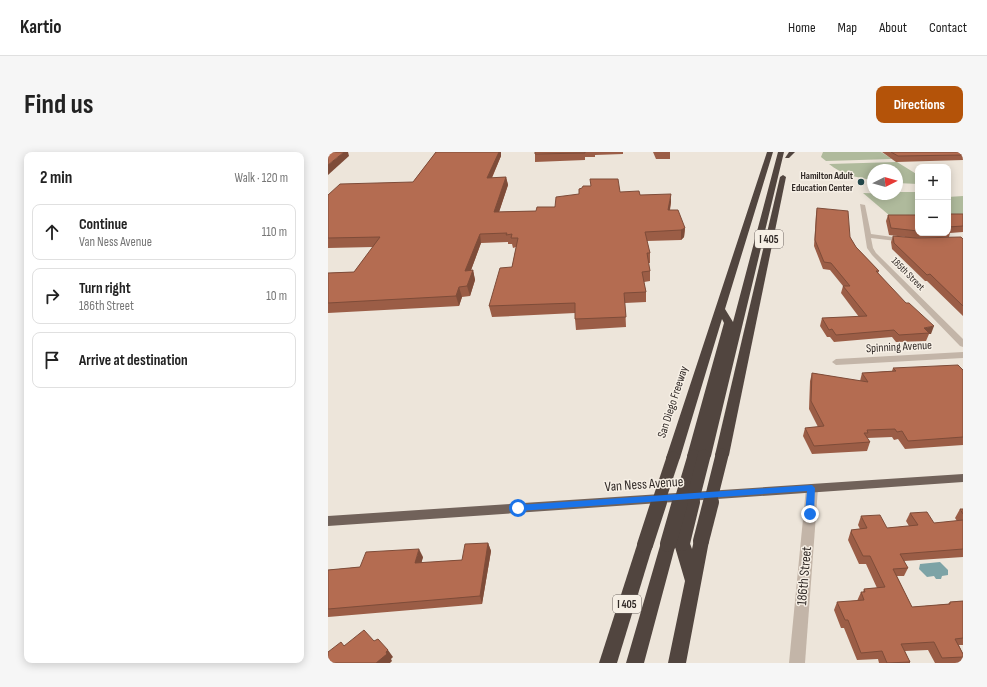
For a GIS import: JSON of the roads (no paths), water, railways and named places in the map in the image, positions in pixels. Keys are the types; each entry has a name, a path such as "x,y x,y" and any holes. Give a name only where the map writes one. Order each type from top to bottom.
{"highway":[{"name":"San Diego Freeway","path":"608,663 770,152"},
{"path":"635,663 675,543 787,153"},
{"name":"I 405","path":"677,663 701,541 722,455 787,153"},
{"path":"699,456 729,323 720,309"},
{"path":"675,543 693,581"}],"main road":[{"name":"Van Ness Avenue","path":"328,521 963,478"}],"street":[{"name":"185th Street","path":"862,205 870,248 874,254 963,344"},
{"path":"868,236 914,241"},
{"name":"Spinning Avenue","path":"836,362 963,355"},
{"name":"186th Street","path":"797,663 812,488"}],"water":[{"path":"940,562 948,570 948,575 942,576 941,579 936,579 934,576 927,577 919,569 920,564"}],"place":[{"name":"Hamilton Adult Education Center","path":"861,182"}]}
